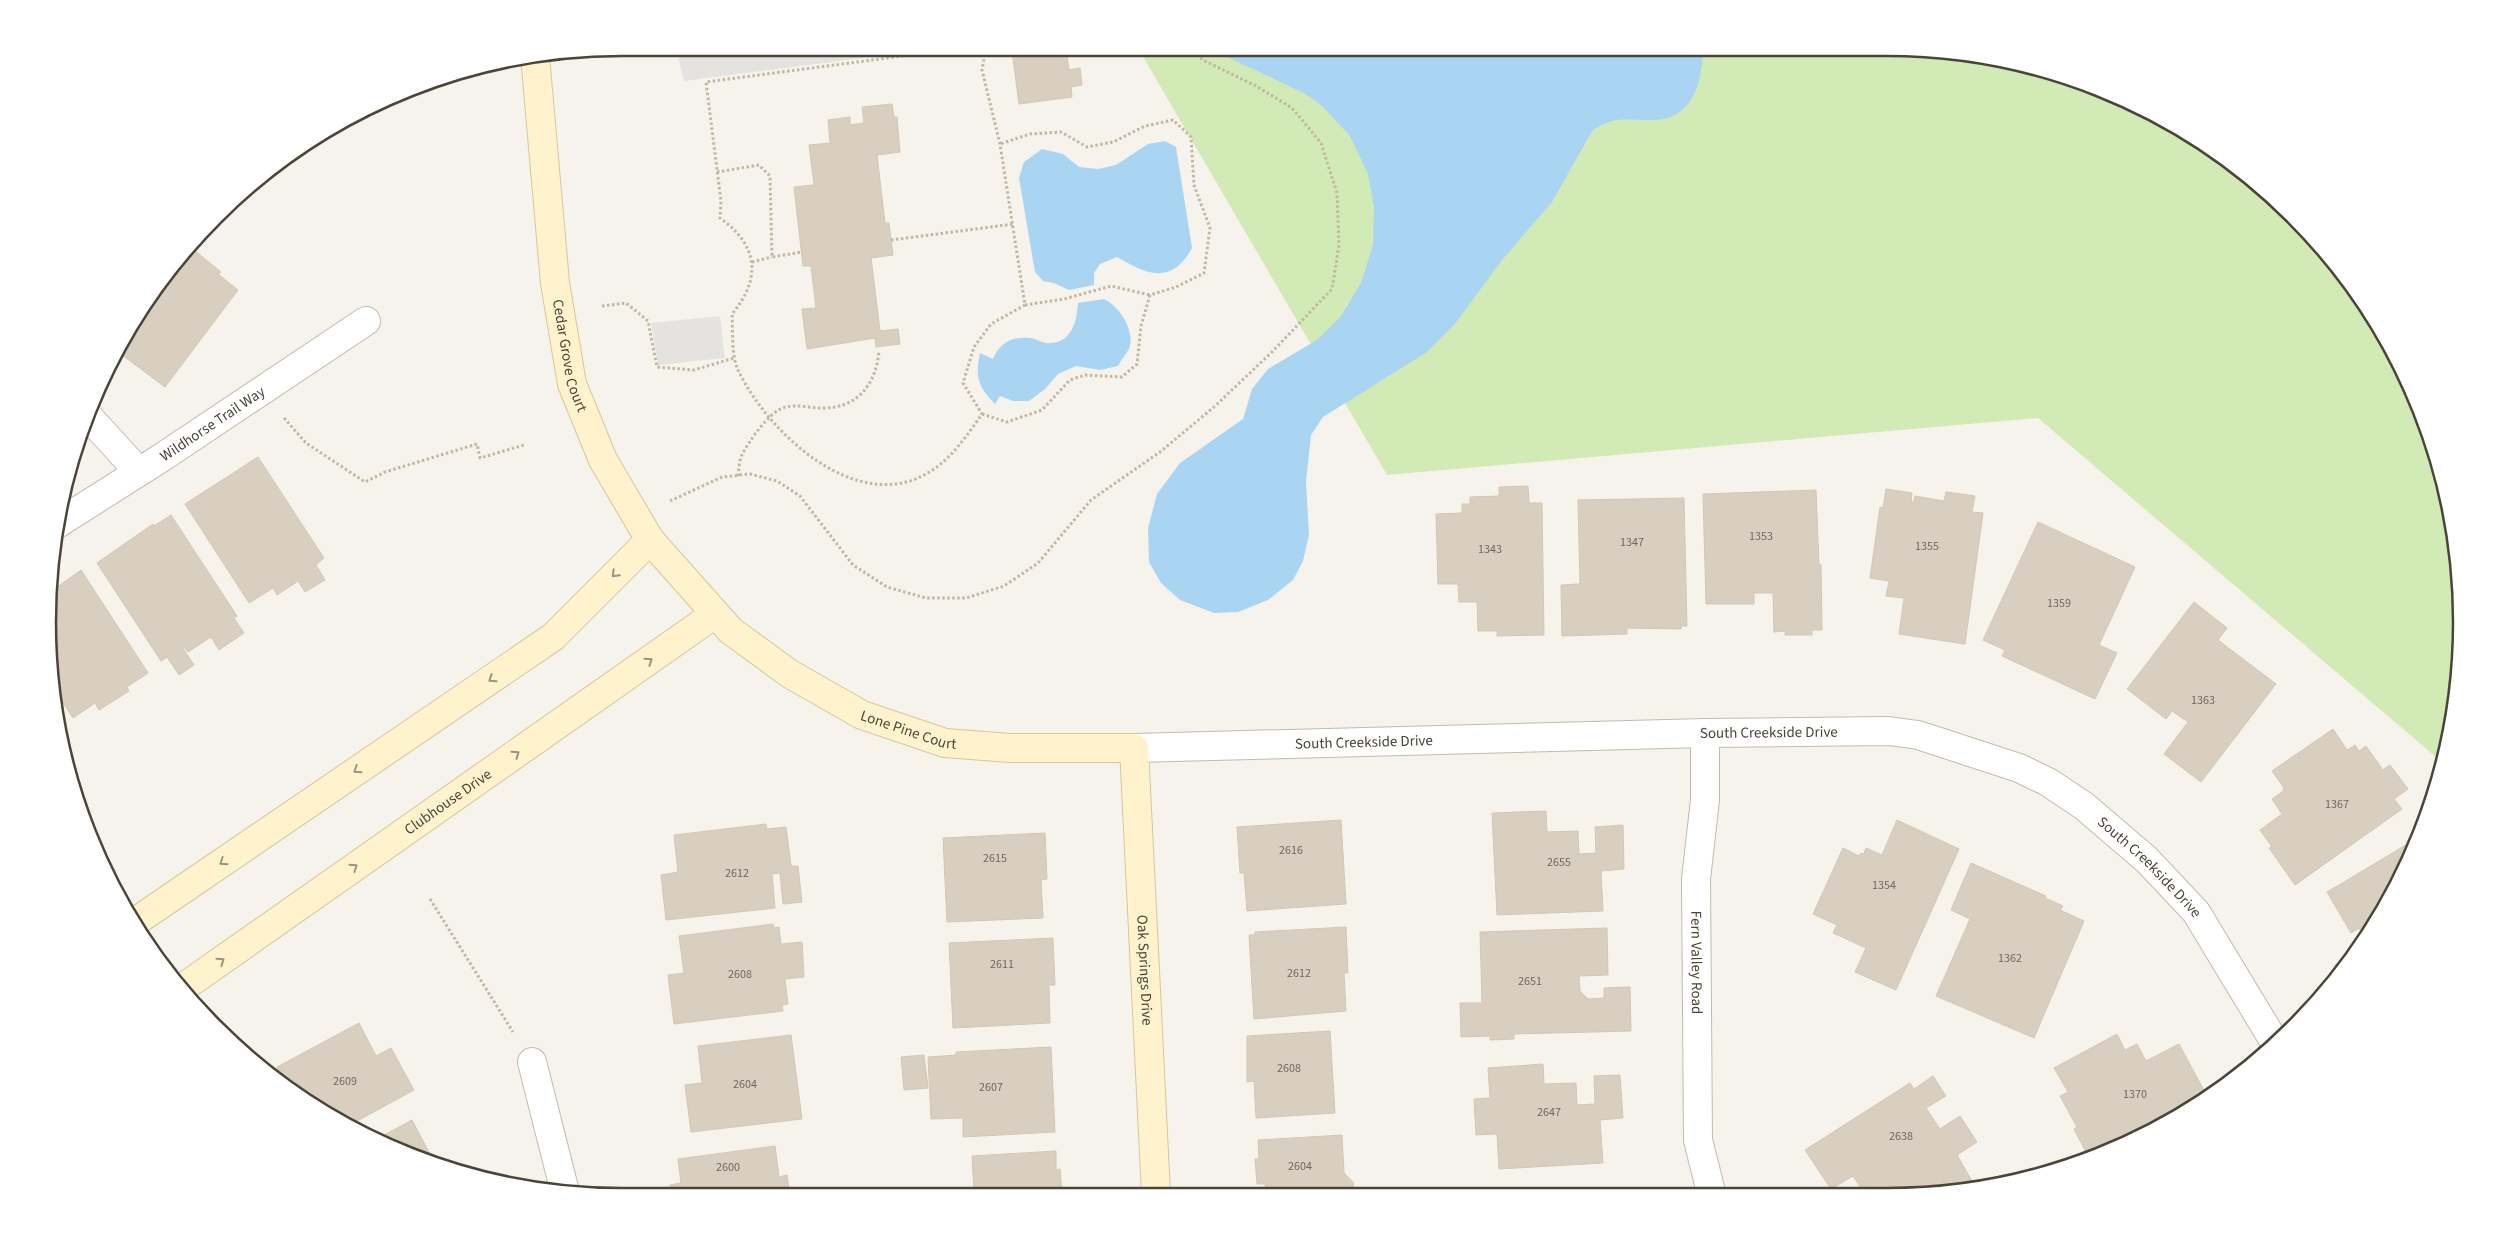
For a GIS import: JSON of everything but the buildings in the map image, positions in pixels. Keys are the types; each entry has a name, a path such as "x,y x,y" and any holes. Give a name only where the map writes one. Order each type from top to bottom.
{"street":[{"name":"Cedar Grove Court","path":"536,63 555,282 572,384 603,460 650,540 715,614"},
{"name":"Wildhorse Trail Way","path":"66,518 366,321"},
{"path":"93,421 139,472"},
{"path":"141,918 553,637 650,540"},
{"name":"Lone Pine Court","path":"715,614 731,631 790,674 862,715 946,743 1010,748 1134,748"},
{"name":"Clubhouse Drive","path":"188,984 715,614"},
{"name":"South Creekside Drive","path":"1134,748 1705,733 1889,732 1918,735 2019,768 2048,782 2084,806 2147,860 2196,912 2271,1037"},
{"name":"Fern Valley Road","path":"1705,733 1705,800 1696,879 1698,1140 1710,1188"},
{"name":"Oak Springs Drive","path":"1134,748 1156,1188"},
{"path":"532,1062 564,1185"}],"path":[{"path":"903,56 706,82 717,172 720,218 736,229 747,244 752,262 751,282 744,299 732,314 734,358 750,391 784,436 824,465 848,479 877,485 905,482 931,471 953,452 982,414"},
{"path":"985,56 982,70 1000,144 1014,224 1025,305"},
{"path":"669,502 722,477 750,474 778,481 800,496 853,565 887,587 926,598 966,598 1004,586 1038,562 1091,500 1160,452 1214,407 1272,352 1332,289 1339,246 1336,193 1321,143 1292,108 1256,86 1197,56"},
{"path":"1000,144 1030,134 1061,132 1087,147 1113,142 1144,126 1173,120 1191,137 1194,185 1210,228 1204,273 1176,286 1150,295 1111,286 1064,299 1025,305 991,324 974,347 962,383 982,414 1007,422 1042,410 1070,380 1085,375 1122,377 1138,364 1141,326 1150,295"},
{"path":"717,172 759,165 770,176 772,257"},
{"path":"891,240 1014,224"},
{"path":"752,262 802,252"},
{"path":"602,306 626,303 648,322 657,367 694,370 734,358"},
{"path":"738,476 741,457 769,416 786,407 823,408 841,406 856,398 869,385 877,369 879,351"},
{"path":"260,392 306,443 365,482 385,472 477,444 480,458 524,445"},
{"path":"430,899 532,1062"}],"green space":[{"path":"1143,56 1887,56 1961,61 2033,76 2069,86 2104,99 2137,115 2170,132 2231,173 2287,222 2312,249 2336,278 2377,339 2410,405 2423,440 2442,512 2448,548 2452,585 2452,659 2448,696 2436,757 2038,418 1387,475"}],"shaded area":[{"path":"678,56 878,56 684,81"},
{"path":"720,316 725,358 658,365 651,323"}],"water":[{"path":"1225,56 1702,56 1698,85 1687,105 1679,113 1668,118 1655,120 1615,120 1592,131 1552,202 1502,260 1454,325 1427,352 1323,417 1311,435 1306,482 1309,535 1303,561 1293,580 1268,600 1238,612 1214,613 1180,600 1161,583 1149,562 1148,528 1157,494 1180,463 1243,419 1252,389 1268,369 1317,340 1341,316 1361,283 1373,245 1374,208 1368,174 1350,136 1323,107 1306,94"},
{"path":"1165,141 1176,147 1192,248 1184,260 1176,268 1158,273 1149,272 1117,257 1100,264 1094,273 1094,285 1069,290 1054,283 1043,281 1035,272 1019,178 1024,162 1042,149 1063,154 1079,167 1098,169 1116,165 1148,144"},
{"path":"1104,299 1110,302 1120,313 1125,320 1130,335 1129,349 1118,366 1100,370 1076,366 1058,374 1045,389 1029,401 1013,401 1000,396 995,404 981,387 979,381 980,353 993,359 1003,344 1018,338 1031,338 1048,343 1064,339 1075,323 1078,303"}]}
